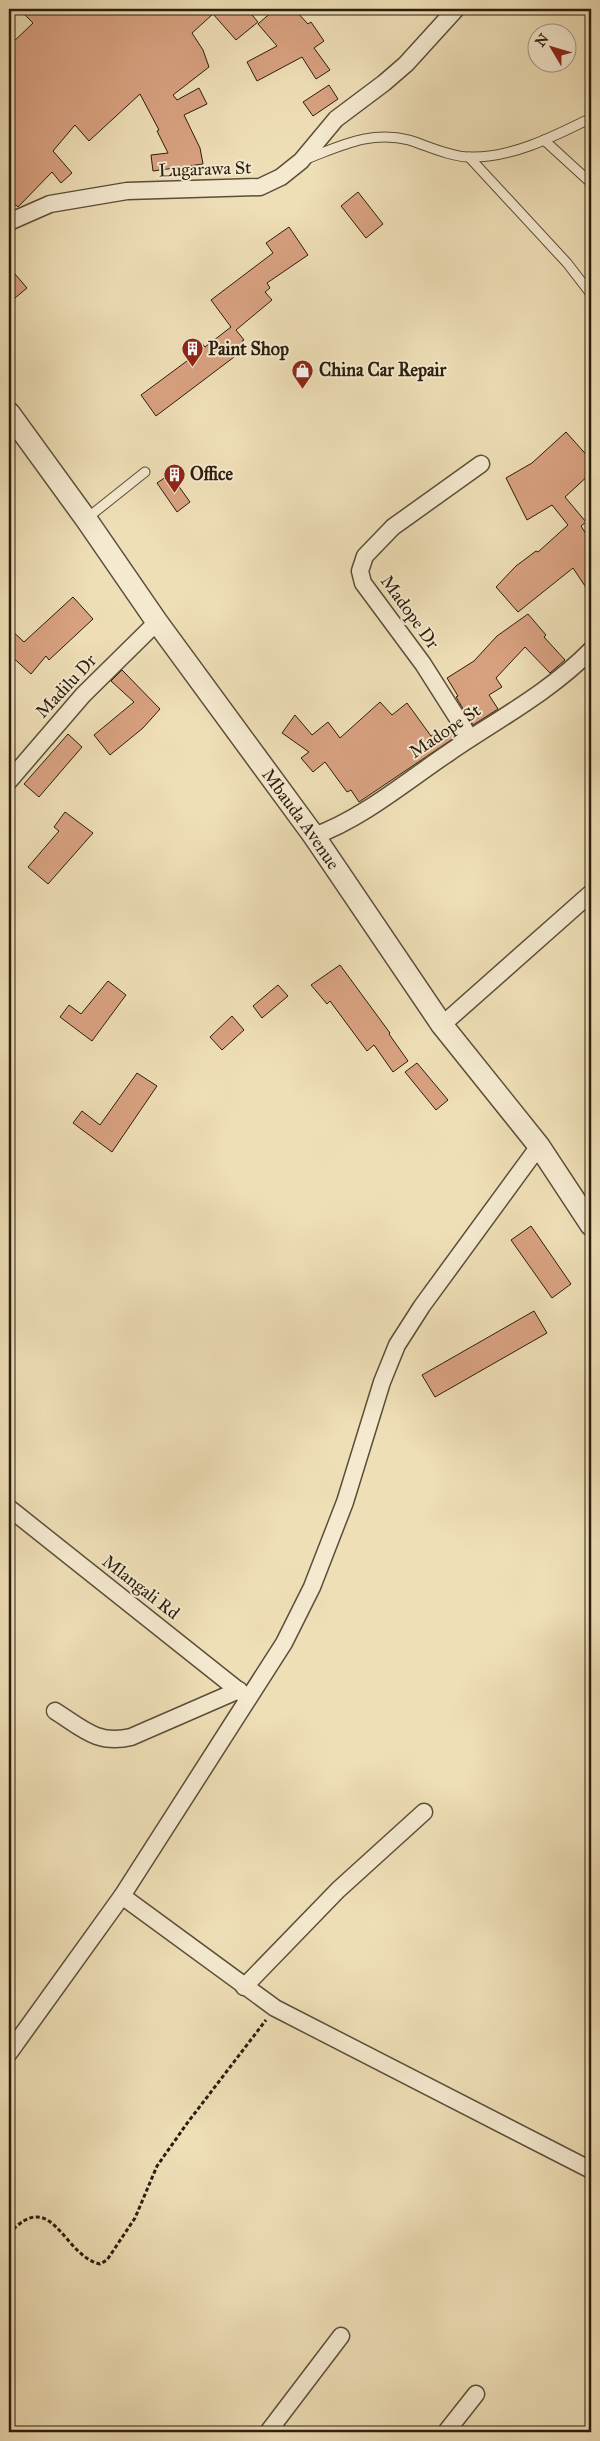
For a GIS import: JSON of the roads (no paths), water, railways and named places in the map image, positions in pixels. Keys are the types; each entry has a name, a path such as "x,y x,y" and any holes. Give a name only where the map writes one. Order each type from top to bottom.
{"street":[{"name":"Lugarawa St","path":"9,222 50,204 127,191 260,187 281,177 301,161 336,119 406,64 456,9"},
{"name":"Mbauda Avenue","path":"9,413 86,519 157,622 314,836 442,1025 538,1146 591,1224"},
{"name":"Madope Dr","path":"470,738 423,664 363,582 360,571 365,556 393,527 481,464"},
{"name":"Madilu Dr","path":"9,781 83,695 157,622"},
{"name":"Madope St","path":"314,836 341,825 557,680 591,650"},
{"path":"442,1025 591,893"},
{"path":"9,2053 122,1896 244,1694 284,1643 312,1587 345,1502 382,1382 397,1345 422,1306 538,1146"},
{"name":"Mlangali Rd","path":"9,1508 244,1694"},
{"path":"55,1711 96,1738 117,1740 139,1734 244,1694"},
{"path":"244,1987 338,1890 424,1812"},
{"path":"122,1896 275,2008 591,2170"},
{"path":"268,2432 341,2336"},
{"path":"446,2432 476,2394"}],"lane":[{"path":"301,161 380,135 409,140 452,154 469,157 512,150 544,140 591,118"},
{"path":"544,140 591,182"},
{"path":"469,157 567,263 591,294"},
{"path":"86,519 145,472"}],"place":[{"name":"Paint Shop","path":"192,368"},
{"name":"China Car Repair","path":"303,389"},
{"name":"Office","path":"174,493"}]}
